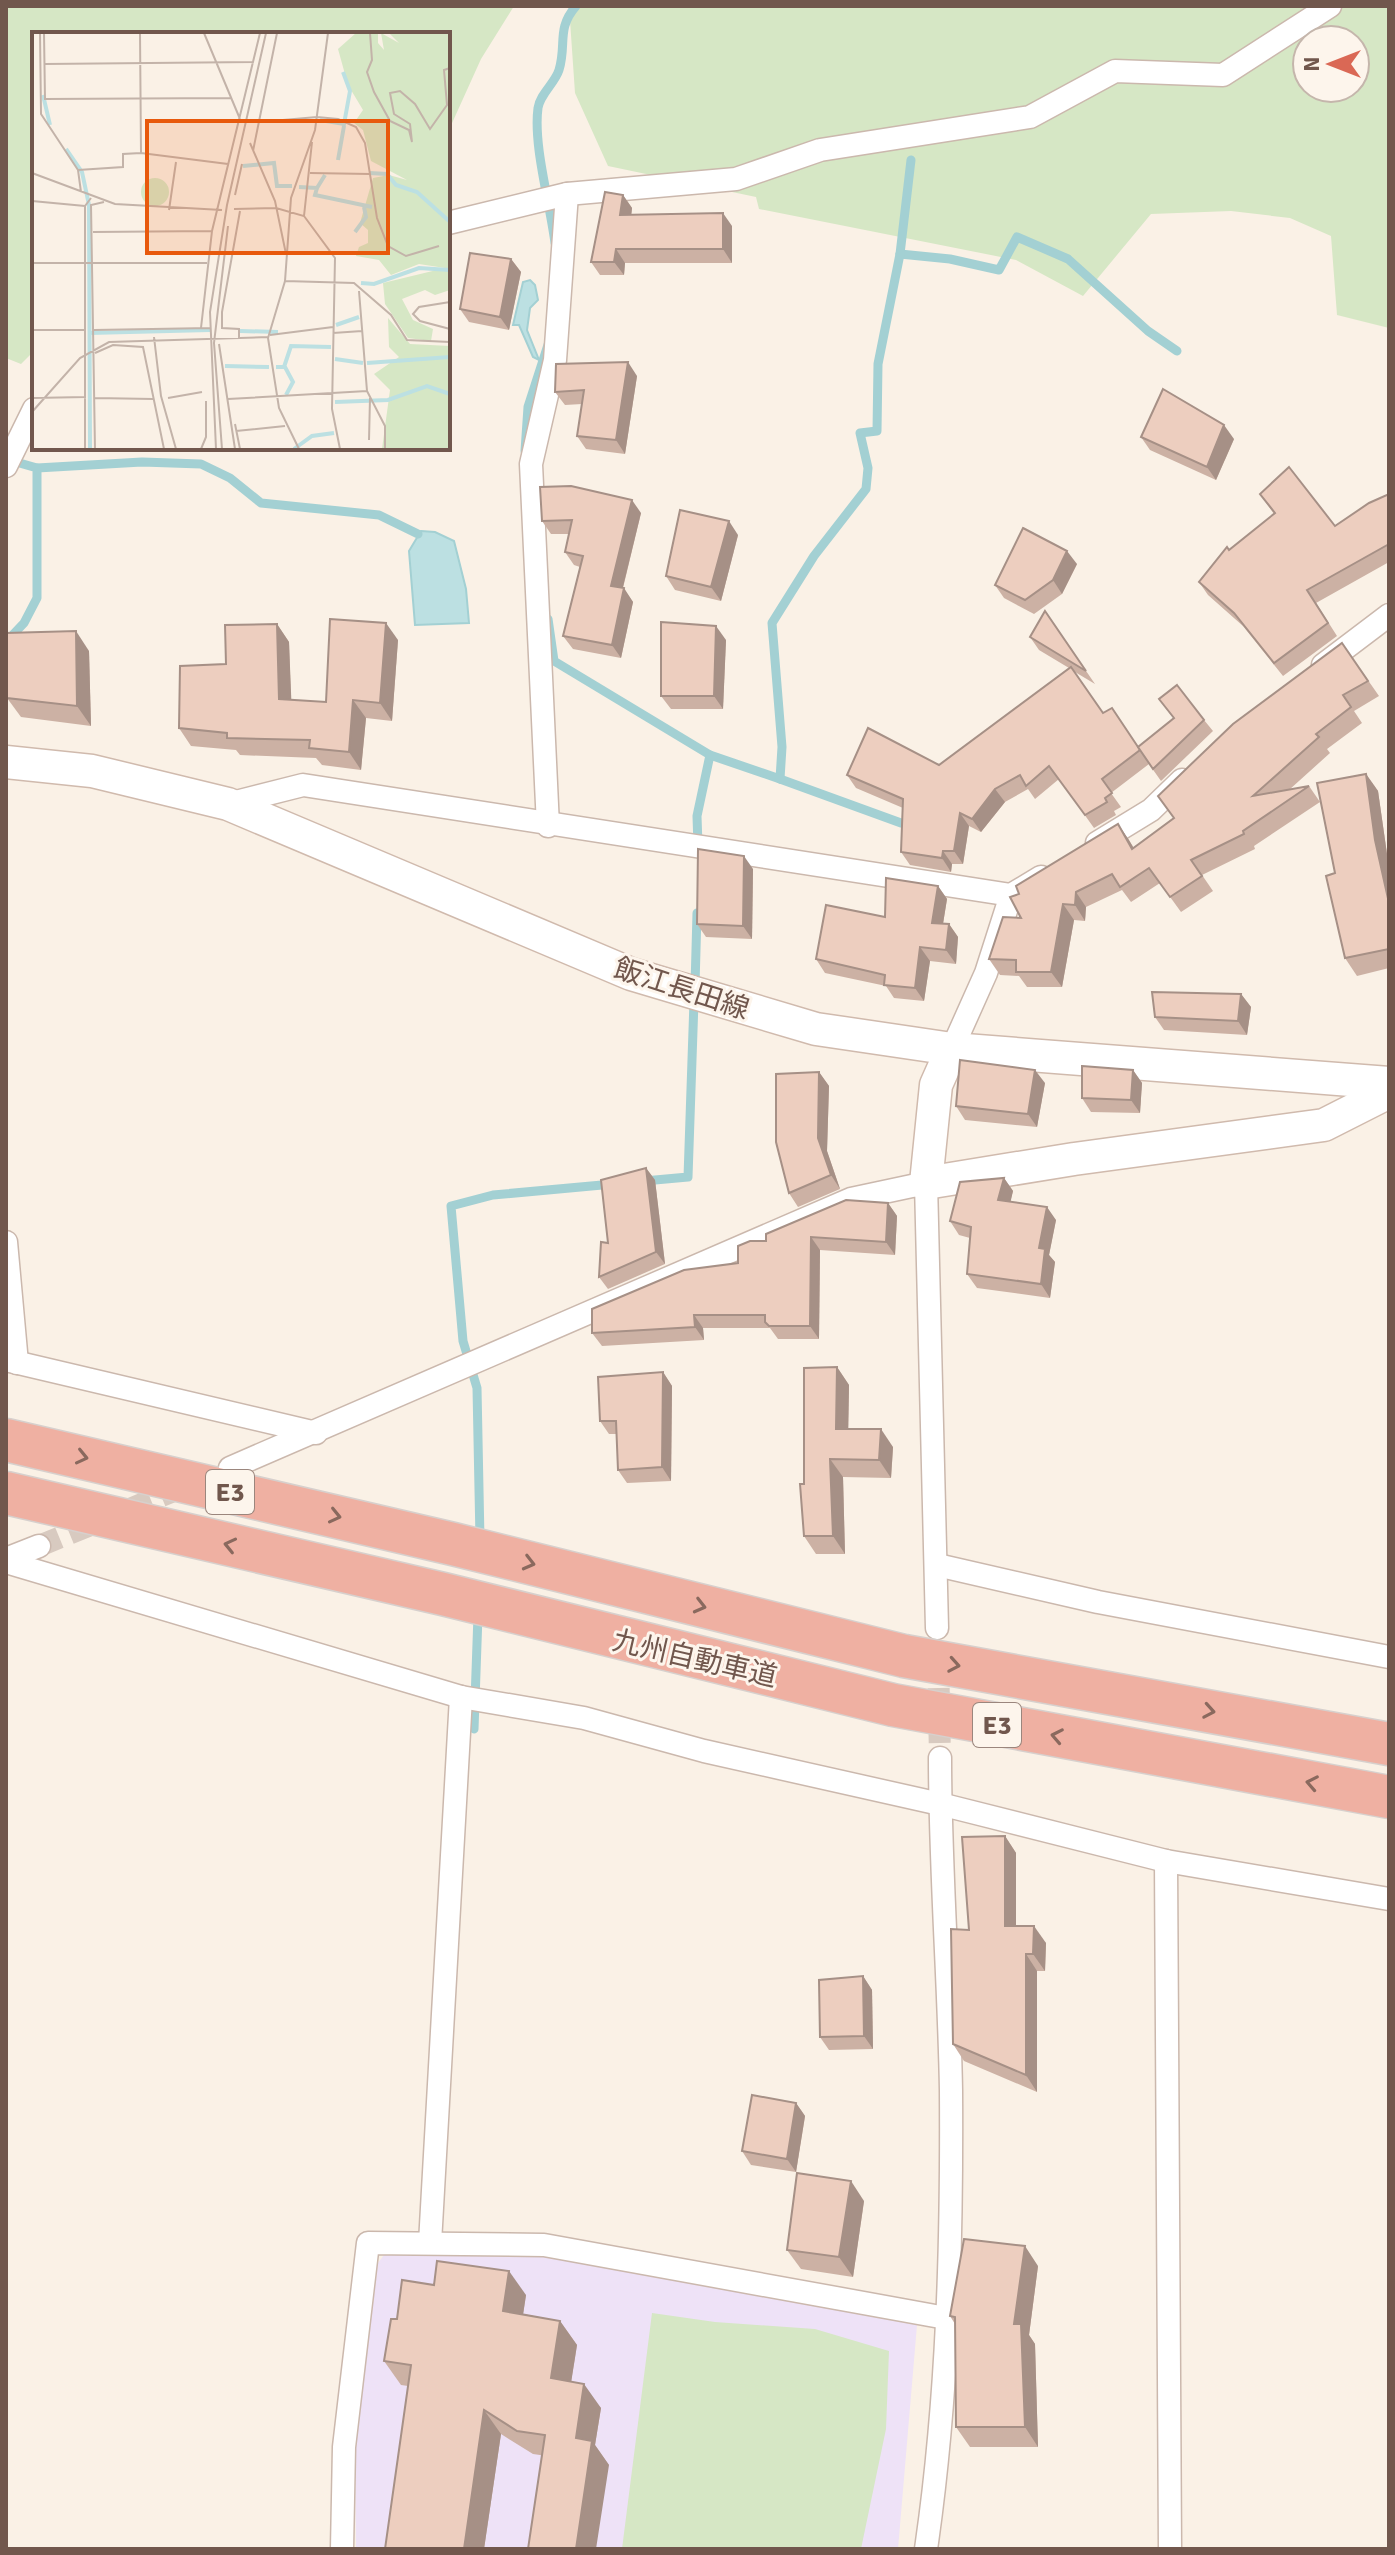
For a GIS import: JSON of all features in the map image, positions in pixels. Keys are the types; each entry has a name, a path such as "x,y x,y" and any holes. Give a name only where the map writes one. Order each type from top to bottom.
{"highway":[{"name":"九州自動車道","path":"6,1440 453,1544 904,1656 1389,1744"},
{"name":"九州自動車道","path":"6,1493 443,1594 893,1705 1389,1797"}],"main road":[{"name":"飯江長田線","path":"6,762 92,771 228,804 631,974 816,1029 952,1049 1389,1083"},
{"path":"952,1049 936,1085 926,1183 1324,1125 1389,1092"}],"street":[{"path":"450,223 567,194 736,179 820,150 1030,117 1115,71 1223,75 1330,6"},
{"path":"548,826 531,464 555,360 567,194"},
{"path":"6,466 32,413"},
{"path":"1307,676 1389,615"},
{"path":"228,804 303,785 548,826 1011,895 1151,810 1193,769"},
{"path":"952,1049 986,973 1011,895"},
{"path":"230,1468 851,1199 926,1183 937,1628"},
{"path":"6,1242 12,1362 316,1433"},
{"path":"6,1560 39,1546"},
{"path":"6,1560 461,1697 584,1718 704,1751 940,1804 1166,1861 1389,1899"},
{"path":"937,1565 1098,1602 1389,1657"},
{"path":"430,2243 461,1697"},
{"path":"926,2549 938,2463 946,2318 951,2090 940,1758"},
{"path":"1166,1861 1170,2549"},
{"path":"342,2549 344,2447 368,2243 544,2245 946,2318"}],"shaded area":[{"path":"538,2254 917,2325 898,2549 356,2549 355,2451 378,2263 384,2255"}],"green space":[{"path":"6,6 514,6 481,59 450,128 450,32 32,32 32,353 21,364 6,358"},
{"path":"569,6 1389,6 1389,328 1337,315 1331,236 1290,218 1231,211 1151,214 1083,296 1016,260 759,209 756,197 608,166 575,93"},
{"path":"652,2313 715,2322 815,2329 889,2351 886,2429 861,2549 622,2549"}],"water":[{"path":"530,280 535,285 538,300 530,308 527,330 539,360 533,357 519,325 513,325 523,282"},
{"path":"421,531 435,532 454,541 466,589 469,623 415,625 409,551"}],"building":[{"path":"605,192 623,195 620,215 723,213 723,249 616,249 614,262 591,262"},
{"path":"470,253 511,259 500,317 460,309"},
{"path":"628,362 616,440 577,436 584,390 555,392 556,364"},
{"path":"1163,389 1224,425 1207,467 1141,437"},
{"path":"1289,467 1335,526 1369,503 1389,494 1389,544 1307,590 1328,623 1274,663 1234,613 1199,582 1227,547 1229,550 1275,513 1260,494"},
{"path":"571,486 632,500 611,586 624,588 612,645 563,636 583,556 565,552 572,520 542,521 540,487"},
{"path":"680,510 729,521 711,587 666,576"},
{"path":"1023,528 1067,551 1053,580 1025,600 995,585"},
{"path":"1045,611 1086,671 1030,637"},
{"path":"330,619 386,623 380,703 353,700 349,752 309,748 310,740 227,738 227,733 179,728 180,666 226,664 225,625 277,624 279,699 326,702"},
{"path":"661,622 716,626 714,696 661,696"},
{"path":"76,631 77,706 7,698 6,633"},
{"path":"1342,643 1368,681 1343,695 1351,707 1316,734 1319,737 1253,796 1309,786 1243,831 1244,834 1191,860 1202,876 1170,897 1149,868 1120,887 1112,874 1076,892 1075,905 1063,904 1051,972 1016,972 1016,960 989,959 1003,917 1021,918 1010,897 1019,894 1016,886 1118,824 1132,849 1174,818 1158,796 1233,724"},
{"path":"1071,667 1103,713 1112,708 1140,750 1102,779 1112,793 1105,798 1107,802 1085,815 1049,766 1026,786 1020,775 995,789 972,819 960,813 954,851 943,851 942,858 901,852 903,799 847,775 868,728 939,765"},
{"path":"1177,685 1204,720 1153,769 1138,747 1174,718 1159,699"},
{"path":"1366,774 1375,840 1389,903 1389,949 1345,958 1326,876 1335,873 1317,783"},
{"path":"698,849 744,856 743,926 697,924"},
{"path":"886,878 938,886 932,923 949,924 946,950 920,947 915,988 884,985 885,975 816,959 826,905 885,917"},
{"path":"1152,992 1241,994 1238,1021 1155,1017"},
{"path":"960,1060 1035,1070 1028,1114 956,1106"},
{"path":"1082,1066 1133,1070 1131,1100 1082,1098"},
{"path":"819,1072 818,1138 831,1175 789,1193 776,1142 776,1074"},
{"path":"646,1168 656,1252 599,1277 601,1242 608,1243 601,1180"},
{"path":"1004,1178 998,1200 1047,1207 1039,1248 1045,1249 1041,1284 967,1274 971,1227 950,1221 960,1182"},
{"path":"846,1200 888,1203 886,1242 811,1237 810,1326 769,1326 765,1315 694,1315 695,1327 592,1333 592,1309 684,1270 738,1263 738,1246 750,1241 766,1241 766,1234"},
{"path":"837,1367 836,1429 881,1429 879,1460 830,1459 833,1536 804,1536 800,1484 804,1484 804,1368"},
{"path":"663,1372 662,1467 618,1470 616,1421 600,1421 598,1377"},
{"path":"1005,1836 1005,1926 1034,1926 1033,1954 1026,1954 1026,2075 953,2044 951,1929 969,1930 962,1837"},
{"path":"863,1976 864,2036 820,2037 819,1980"},
{"path":"752,2095 796,2103 787,2159 742,2151"},
{"path":"797,2173 851,2181 839,2257 787,2250"},
{"path":"964,2239 1025,2246 1014,2324 1021,2324 1025,2427 956,2427 955,2317 950,2316"},
{"path":"437,2261 509,2271 503,2311 560,2321 551,2378 584,2384 576,2438 592,2441 576,2549 528,2549 545,2435 517,2431 484,2410 464,2549 385,2549 411,2365 384,2361 391,2319 397,2319 402,2280 434,2285"}],"waterway":[{"path":"555,243 540,156 538,108 559,70 566,22 576,6"},
{"path":"710,755 780,779 782,747 772,623 814,556 866,489 868,468 860,433 877,431 878,364 900,254 911,160"},
{"path":"900,254 950,259 999,270 1017,237 1068,259 1148,331 1177,351"},
{"path":"525,451 528,407 548,345"},
{"path":"6,642 24,623 37,598 37,468 9,460"},
{"path":"37,468 142,462 201,464 230,478 261,503 379,515 418,534"},
{"path":"548,619 554,661 710,755 697,816 698,846"},
{"path":"780,779 901,823"},
{"path":"695,986 697,913"},
{"path":"644,1181 688,1177 694,1001"},
{"path":"480,1540 477,1388 463,1341 451,1206 493,1195 613,1184"},
{"path":"474,1729 478,1615"}],"tunnel":[{"path":"39,1546 186,1486"},
{"path":"938,1655 940,1758"}]}
